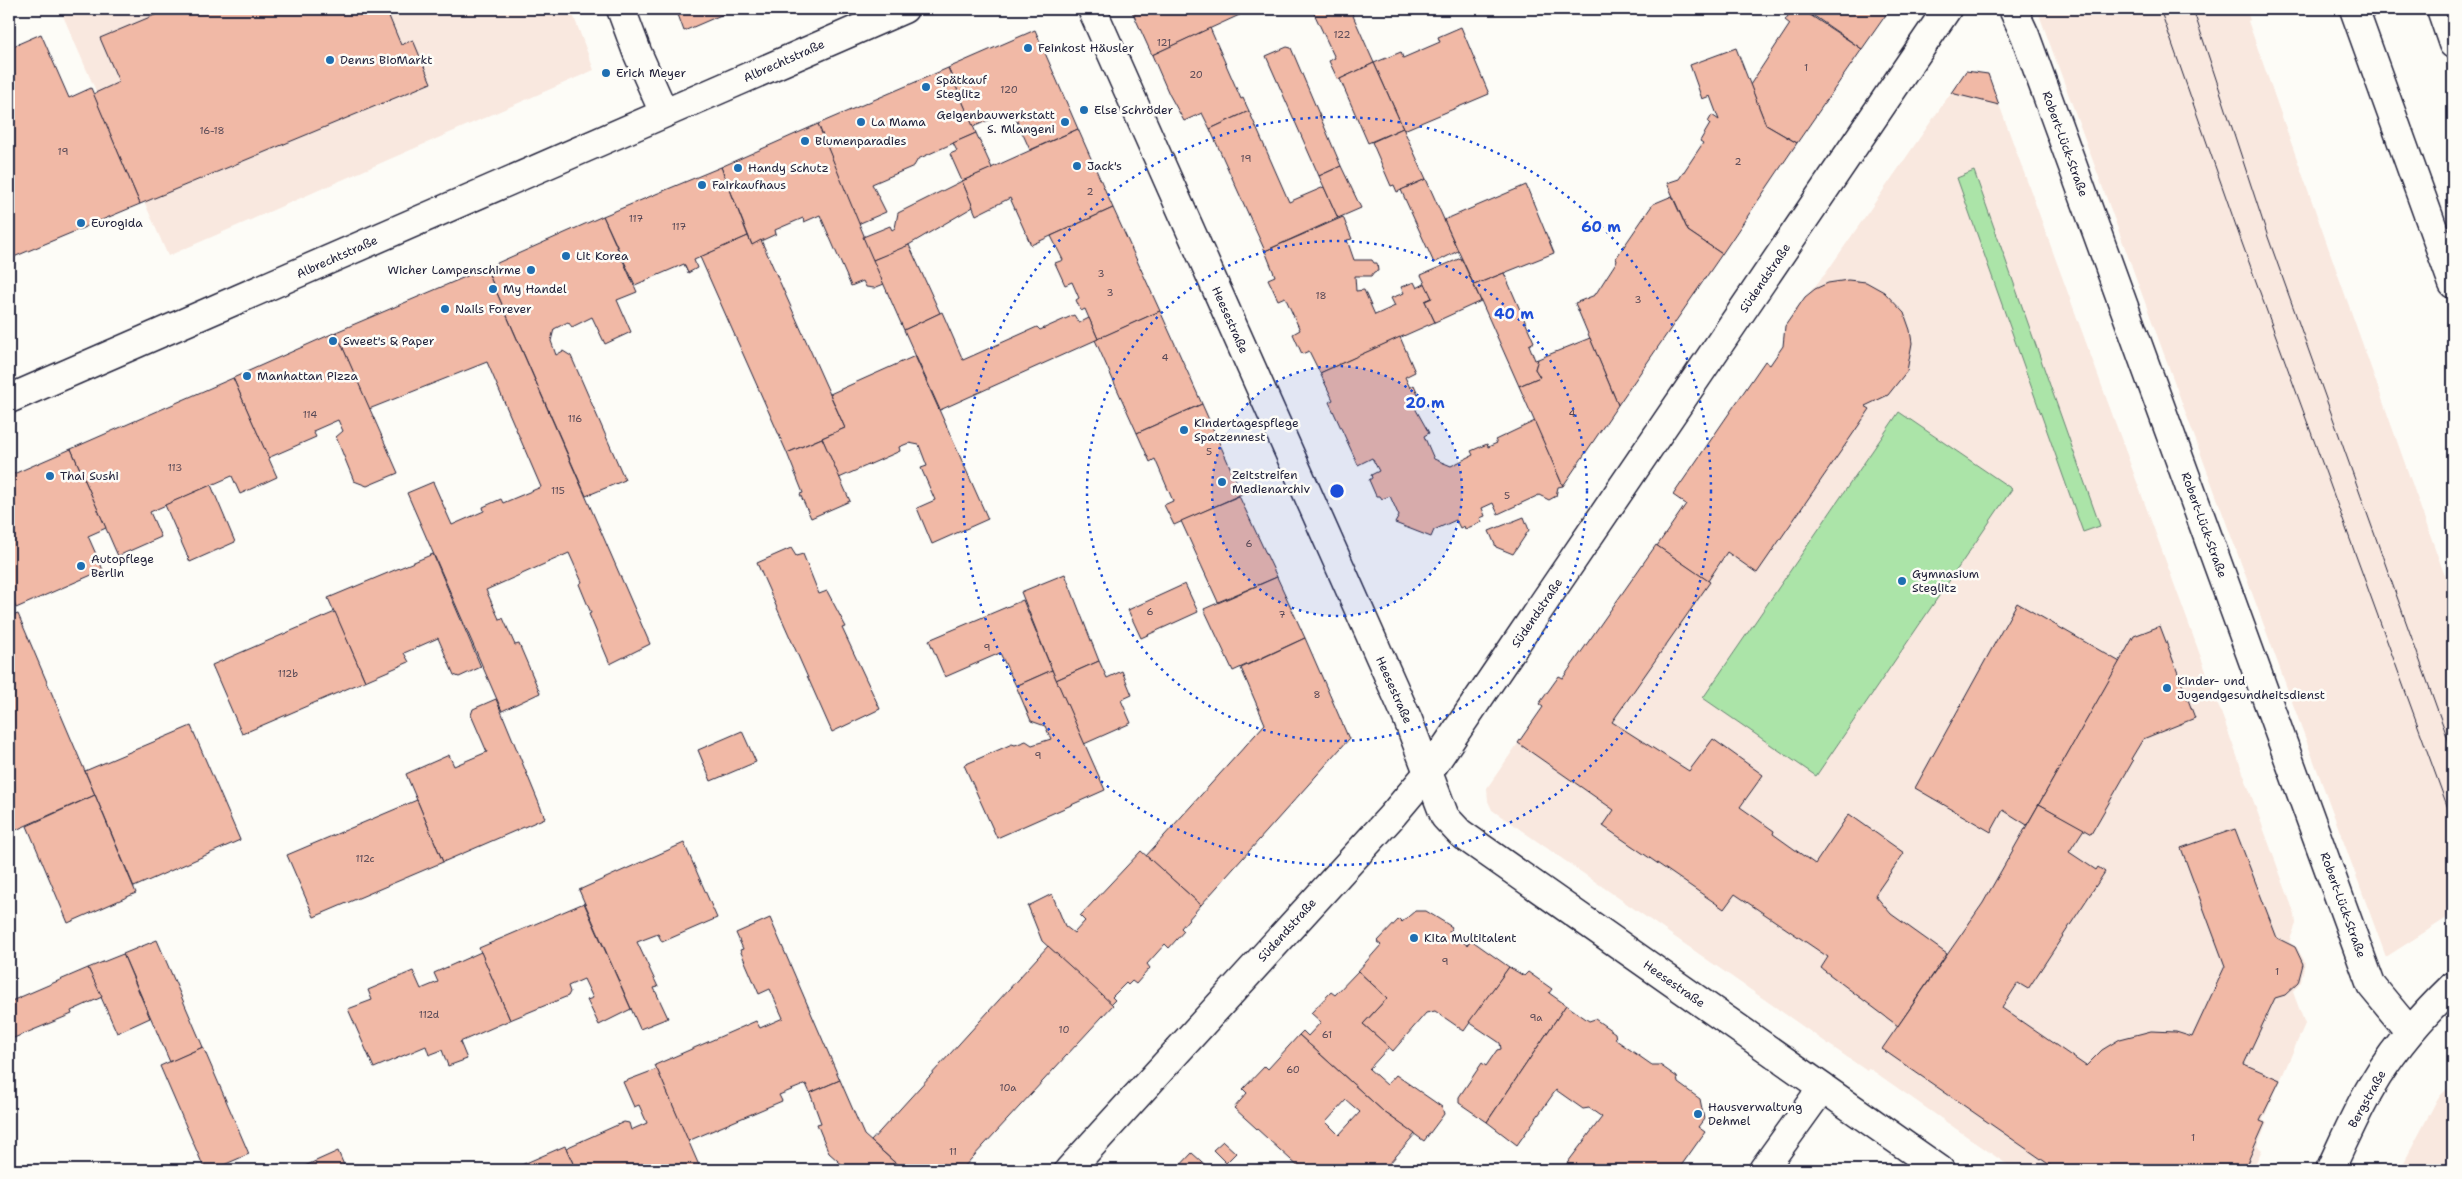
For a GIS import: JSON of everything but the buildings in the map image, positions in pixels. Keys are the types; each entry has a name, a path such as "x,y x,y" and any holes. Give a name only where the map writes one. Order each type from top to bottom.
{"main road":[{"path":"622,9 637,52 664,113"},
{"name":"Albrechtstraße","path":"9,399 904,9"},
{"name":"Heesestraße","path":"1092,9 1408,720 1445,816 1460,833 1940,1170"},
{"name":"Südendstraße","path":"1069,1170 1384,824 1428,773 1947,9"},
{"name":"Robert-Lück-Straße","path":"2013,9 2025,35 2371,985 2409,1031"},
{"path":"2354,9 2453,284"},
{"path":"2441,9 2453,44"},
{"name":"Bergstraße","path":"2330,1170 2371,1087 2409,1031 2453,986"},
{"path":"1763,1170 1822,1088"}],"shaded area":[{"path":"60,9 571,9 594,70 168,256"},
{"path":"2037,9 2246,9 2250,20 2248,21 2453,599 2453,914 2386,957"},
{"name":"Gymnasium Steglitz","path":"1966,71 1988,74 2295,915 2296,924 2289,942 2297,948 2305,962 2301,982 2293,992 2305,1024 2263,1120 2267,1123 2257,1146 2262,1150 2252,1170 2015,1170 1869,1068 1867,1071 1492,810 1488,801 1487,788 1543,707 1539,704 1559,676 1563,678 1686,504 1765,361 1770,364 1783,346 1785,326 1795,310 1826,273"},
{"path":"2453,1083 2453,1170 2400,1170 2438,1098"}],"green space":[{"path":"1974,171 2100,526 2083,532 1957,178"},
{"path":"1899,412 2012,489 1816,776 1703,698"}],"tram line":[{"path":"2160,9 2242,243 2453,822"},
{"path":"2193,9 2268,237 2453,753"}],"place":[{"name":"Feinkost Häusler","path":"1028,48"},
{"name":"Denns BioMarkt","path":"330,60"},
{"name":"Erich Meyer","path":"606,73"},
{"name":"Spätkauf Steglitz","path":"926,87"},
{"name":"Else Schröder","path":"1084,110"},
{"name":"La Mama","path":"861,122"},
{"name":"Geigenbauwerkstatt S. Mlangeni","path":"1065,122"},
{"name":"Blumenparadies","path":"805,141"},
{"name":"Jack's","path":"1077,166"},
{"name":"Handy Schutz","path":"738,168"},
{"name":"Fairkaufhaus","path":"702,185"},
{"name":"Eurogida","path":"81,223"},
{"name":"Lit Korea","path":"566,256"},
{"name":"Wicher Lampenschirme","path":"531,270"},
{"name":"My Handel","path":"493,289"},
{"name":"Nails Forever","path":"445,309"},
{"name":"Sweet's & Paper","path":"333,341"},
{"name":"Manhattan Pizza","path":"247,376"},
{"name":"Kindertagespflege Spatzennest","path":"1184,430"},
{"name":"Thai Sushi","path":"50,476"},
{"name":"Zeitstreifen Medienarchiv","path":"1222,482"},
{"name":"Autopflege Berlin","path":"81,566"},
{"name":"Gymnasium Steglitz","path":"1902,581"},
{"name":"Kinder- und Jugendgesundheitsdienst","path":"2167,688"},
{"name":"Kita Multitalent","path":"1414,938"},
{"name":"Hausverwaltung Dehmel","path":"1698,1114"}]}
